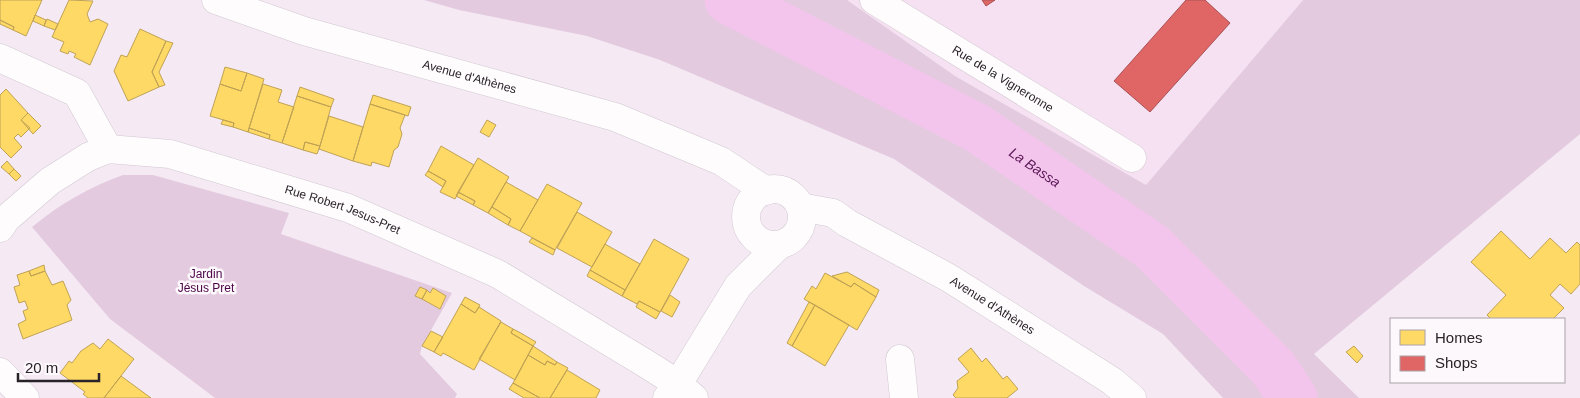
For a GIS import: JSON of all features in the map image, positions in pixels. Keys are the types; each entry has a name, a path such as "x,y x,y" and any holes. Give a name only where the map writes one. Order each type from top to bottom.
{"street":[{"name":"Avenue d'Athènes","path":"216,0 304,31 615,117 721,161 754,209 761,243 793,228 847,223 948,278 1112,381 1132,398"},
{"name":"Rue de la Vigneronne","path":"874,0 1132,158"},
{"path":"0,58 77,93 108,149"},
{"name":"Rue Robert Jesus-Pret","path":"0,228 6,219 50,181 88,158 108,149 170,154 348,208 498,274 680,393"},
{"path":"680,393 738,286 793,228 791,195 777,190 754,209 738,286"},
{"path":"900,359 904,398"},
{"path":"0,372 25,398"}],"shaded area":[{"path":"847,0 1303,0 1146,185 955,76"}],"green space":[{"path":"424,0 847,0 955,76 1146,185 1303,0 1580,0 1580,134 1314,354 1359,398 1223,398 1163,334 1084,286 894,159 660,60 587,36 459,10"},
{"name":"Jardin Jésus Pret","path":"123,175 153,175 289,213 281,234 452,293 422,346 420,354 457,394 455,398 215,398 110,319 32,227 75,197"}],"building: Homes":[{"path":"0,0 42,0 26,36 13,30 14,27 0,20"},
{"path":"69,0 93,1 87,14 90,22 98,19 108,24 90,65 74,57 76,54 69,51 68,54 60,51 64,42 52,37"},
{"path":"35,15 46,20 44,26 33,21"},
{"path":"47,19 58,24 55,30 44,26"},
{"path":"0,20 14,27 13,30 0,24"},
{"path":"140,29 166,41 152,72 159,87 128,101 114,71 121,55 127,57"},
{"path":"166,41 173,43 159,72 165,85 159,87 152,72"},
{"path":"225,67 247,73 241,91 220,84"},
{"path":"247,73 264,79 248,132 233,127 234,123 210,116 220,84 241,91"},
{"path":"263,84 282,90 278,102 294,107 282,143 269,139 270,135 249,128"},
{"path":"300,87 334,99 331,107 297,96"},
{"path":"6,89 28,113 21,120 30,128 21,137 18,134 14,138 22,147 11,158 0,147 0,95"},
{"path":"373,95 411,107 408,116 370,104"},
{"path":"297,96 331,107 320,146 305,142 303,150 282,143"},
{"path":"370,104 405,115 400,128 402,134 398,147 394,150 389,167 372,162 371,166 353,161"},
{"path":"28,113 41,126 33,134 21,120"},
{"path":"329,116 363,127 353,161 319,149"},
{"path":"223,120 234,123 233,127 221,124"},
{"path":"487,120 496,125 489,137 480,132"},
{"path":"249,128 270,135 269,139 248,132"},
{"path":"305,142 320,146 317,154 303,150"},
{"path":"441,146 474,165 455,199 440,192 446,181 428,171"},
{"path":"478,158 509,177 488,213 473,205 475,201 458,192"},
{"path":"7,161 14,169 9,174 1,167"},
{"path":"14,169 21,176 16,181 9,174"},
{"path":"428,171 446,181 443,187 425,175"},
{"path":"506,182 538,200 520,231 508,225 511,219 492,207"},
{"path":"547,184 582,203 555,250 520,231"},
{"path":"458,192 475,201 473,205 456,196"},
{"path":"492,207 511,219 508,225 488,213"},
{"path":"577,212 612,232 592,267 557,248"},
{"path":"1501,231 1530,259 1550,238 1566,253 1577,242 1580,245 1580,284 1571,294 1560,284 1550,295 1564,308 1554,318 1490,318 1487,315 1506,295 1471,262"},
{"path":"532,238 555,250 553,255 529,242"},
{"path":"654,239 689,259 660,312 639,301 637,304 622,296"},
{"path":"605,244 640,264 625,290 590,270"},
{"path":"44,265 45,271 31,276 29,271"},
{"path":"590,270 625,290 622,296 587,276"},
{"path":"29,271 31,276 45,271 52,285 63,281 71,300 67,305 72,320 23,339 18,324 26,320 23,311 28,309 25,301 19,303 14,287 20,285 17,275"},
{"path":"847,272 879,290 876,297 854,283 851,287 832,276"},
{"path":"825,273 851,287 854,283 876,297 857,330 804,299 812,286 816,289"},
{"path":"420,287 427,290 422,299 415,296"},
{"path":"433,288 446,296 440,309 422,299 427,290 430,293"},
{"path":"670,295 680,302 672,317 661,311"},
{"path":"465,297 480,305 475,313 461,304"},
{"path":"639,301 660,312 656,319 636,307"},
{"path":"809,302 815,305 792,346 787,343"},
{"path":"461,304 475,313 479,307 501,321 474,370 443,353 441,356 434,352"},
{"path":"815,305 849,325 825,366 792,346"},
{"path":"501,322 513,329 511,333 533,346 515,380 479,359"},
{"path":"513,329 536,342 533,346 511,333"},
{"path":"431,331 443,337 434,352 422,346"},
{"path":"108,339 134,359 104,398 88,398 83,394 85,392 60,373 69,361 72,363 81,351 93,343 100,349"},
{"path":"533,346 557,362 555,365 547,361 545,365 528,355"},
{"path":"1354,346 1363,356 1357,363 1346,352"},
{"path":"971,348 982,362 986,358 1003,379 1007,376 1018,389 1007,398 956,398 953,395 958,388 957,381 969,372 958,359"},
{"path":"528,355 545,365 547,361 555,365 557,362 568,368 550,398 540,398 513,383"},
{"path":"567,370 600,390 596,398 550,398"},
{"path":"121,376 151,398 104,398"},
{"path":"513,383 540,398 524,398 509,389"}],"building: Shops":[{"path":"982,0 995,0 986,6"},
{"path":"1186,0 1205,0 1230,23 1150,112 1114,81"}],"waterway":[{"name":"La Bassa","path":"729,0 977,128 1151,246 1274,369 1293,398"}]}
